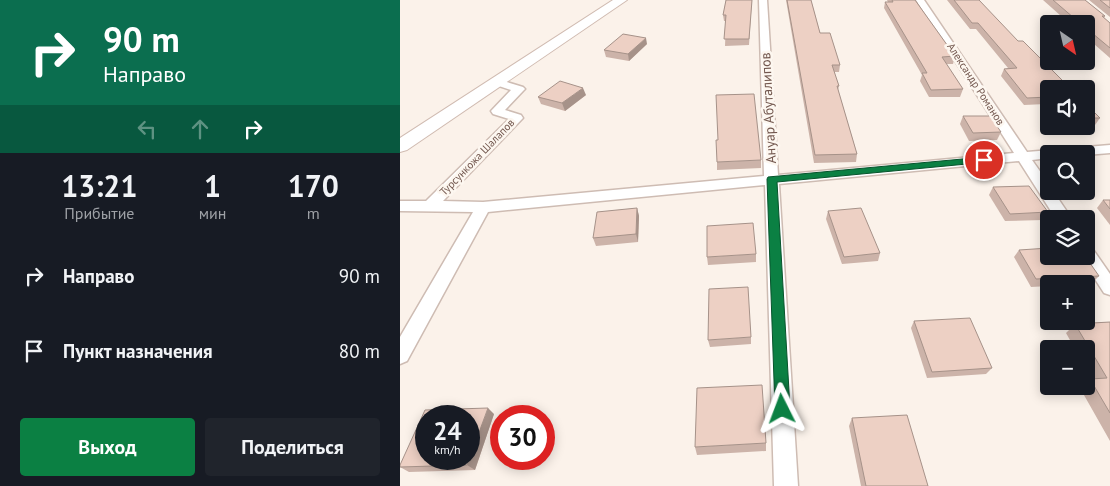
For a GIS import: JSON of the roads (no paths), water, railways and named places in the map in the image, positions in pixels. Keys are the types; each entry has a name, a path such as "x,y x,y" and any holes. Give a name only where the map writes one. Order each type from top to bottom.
{"main road":[{"path":"400,146 621,0"}],"street":[{"name":"Ануар Абуталипов","path":"763,0 786,486"},
{"name":"Александр Романов","path":"920,0 1058,210"},
{"name":"Турсункожа Шалапов","path":"429,207 517,118 497,111 519,89 497,82"},
{"path":"1095,150 1110,148"},
{"path":"400,206 483,207 1040,155"},
{"path":"400,355 483,207"},
{"path":"1095,265 1110,288"}]}
